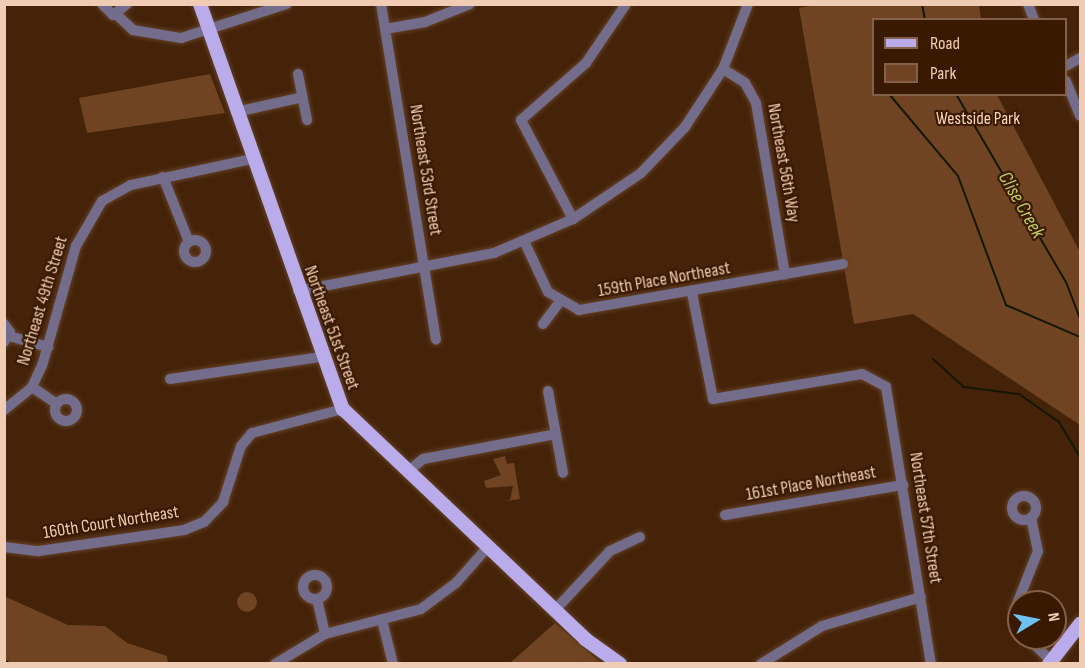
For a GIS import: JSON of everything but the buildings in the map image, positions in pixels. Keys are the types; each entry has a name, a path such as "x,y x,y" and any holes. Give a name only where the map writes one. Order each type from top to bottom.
{"main road":[{"name":"Northeast 51st Street","path":"200,4 321,357 343,409 487,548 555,610 620,663"},
{"path":"1050,662 1080,624"}],"street":[{"path":"102,4 117,15 126,27 145,33 181,38 287,4"},
{"path":"117,15 127,4"},
{"name":"Northeast 53rd Street","path":"381,4 436,340"},
{"path":"385,29 424,22 470,4"},
{"path":"573,219 516,118 586,63 626,4"},
{"path":"298,291 424,267 525,243 573,219 640,173 685,127 723,69 748,4"},
{"name":"Northeast 56th Way","path":"723,69 745,83 756,103 785,275"},
{"path":"298,74 299,98 307,120"},
{"path":"1067,86 1080,115"},
{"path":"236,112 299,98"},
{"path":"189,242 163,177 252,159"},
{"name":"Northeast 49th Street","path":"32,387 48,347 85,224 116,191 163,177"},
{"path":"525,243 559,303 543,324"},
{"name":"159th Place Northeast","path":"559,303 599,310 843,264"},
{"name":"Northeast 57th Street","path":"692,293 710,402 862,374 880,381 888,395 931,663"},
{"path":"4,324 7,339 48,347"},
{"path":"170,379 321,357"},
{"path":"4,410 32,387 57,404"},
{"path":"548,391 563,473"},
{"name":"160th Court Northeast","path":"4,547 39,551 184,530 204,522 223,502 241,446 252,433 343,409"},
{"path":"407,472 423,459 556,434"},
{"name":"161st Place Northeast","path":"725,515 903,485"},
{"path":"1023,590 1038,551 1031,518"},
{"path":"555,610 610,551 640,537"},
{"path":"275,663 326,634 382,620 437,600 487,548"},
{"path":"761,663 822,626 921,597"},
{"path":"317,599 326,634"},
{"path":"382,620 393,663"},
{"path":"1039,650 1050,662"}],"green space":[{"name":"Westside Park","path":"819,4 979,5 981,18 872,18 872,96 998,96 1080,252 1080,425 913,314 854,324 799,8"},
{"path":"210,74 225,113 87,133 79,98"},
{"path":"505,456 507,464 514,463 520,499 500,502 510,500 513,486 486,488 484,481 501,475 493,459"},
{"path":"247,592 254,595 257,602 254,609 247,612 240,609 237,602 240,595"},
{"path":"4,596 68,625 105,626 127,643 167,656 168,663 5,663"},
{"path":"555,623 601,663 510,663"}],"waterway":[{"name":"Clise Creek","path":"922,4 925,18"},
{"path":"891,96 958,176 1006,305 1080,337"},
{"name":"Clise Creek","path":"957,96 1066,282 1080,318"},
{"path":"933,359 964,387 1019,394 1059,422 1080,457"},
{"path":"4,660 11,664"}]}
